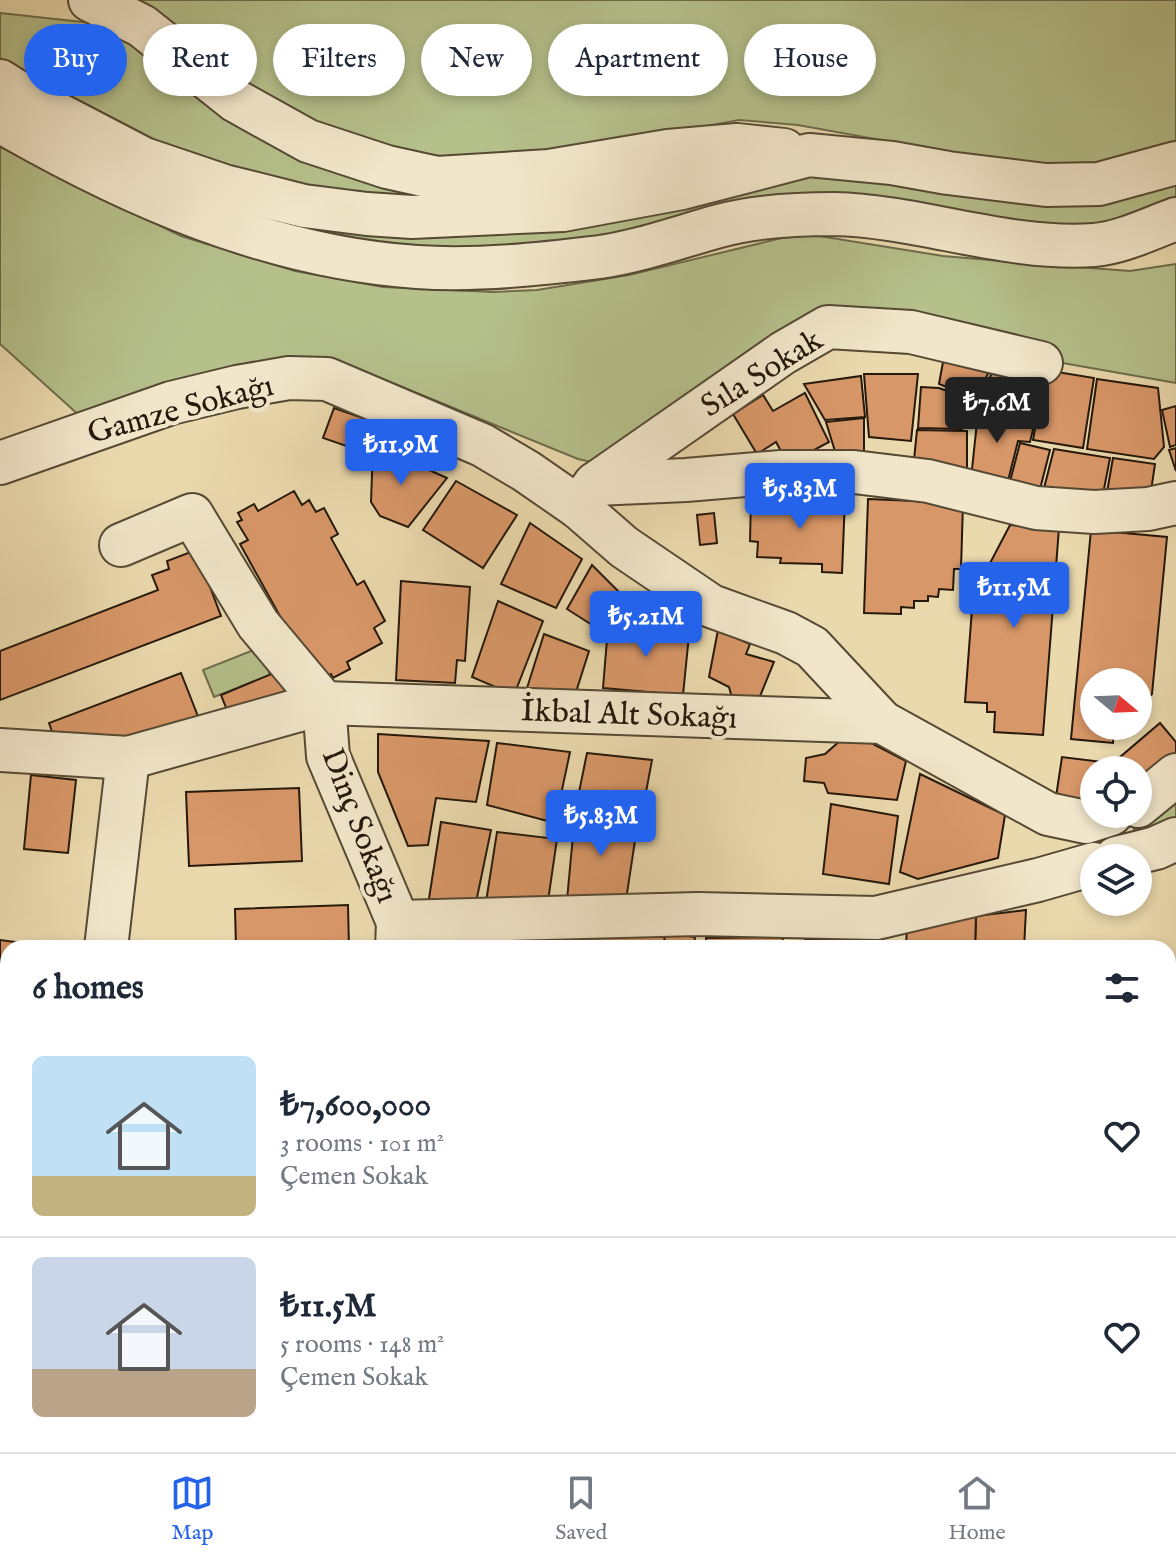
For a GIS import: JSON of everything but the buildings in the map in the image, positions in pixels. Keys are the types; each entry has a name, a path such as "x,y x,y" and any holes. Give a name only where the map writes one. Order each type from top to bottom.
{"street":[{"path":"90,0 142,26 236,101 308,141 359,159 437,178 549,171 668,151 737,145 1046,185 1099,184 1176,163"},
{"path":"0,81 144,159 224,186 304,206 367,214 412,217 563,210 682,188 809,155"},
{"path":"0,121 125,186 224,227 332,257 419,267 506,266 603,256 722,225 779,215 873,217 1051,245 1176,243"},
{"path":"1098,244 1176,219"},
{"name":"Sıla Sokak","path":"586,496 783,353 828,327 911,332 1041,363"},
{"name":"Gamze Sokağı","path":"0,463 197,397 289,378 327,379 482,445 526,471 586,496 624,547 711,606 786,633 812,647 882,722"},
{"path":"586,496 781,472 854,472 928,481 1036,508 1094,512 1148,509 1176,503"},
{"path":"121,545 192,515 258,624 324,703"},
{"name":"İkbal Alt Sokağı","path":"0,750 109,757 324,703 882,722 1048,814 1080,817"},
{"name":"Dinç Sokağı","path":"324,703 328,756 397,935"},
{"path":"106,940 109,757"},
{"path":"1152,795 1176,775"},
{"path":"1152,849 1176,839"},
{"path":"397,935 698,914 876,918 1080,868"}],"green space":[{"path":"134,0 1176,0 1176,143 1062,173 798,125 739,120 560,153 423,158 271,109 256,96 257,24 172,24 156,10"},
{"path":"0,13 101,24 24,24 24,78 0,66"},
{"path":"127,30 143,39 143,96 253,96 460,204 314,194 199,164 61,96 127,96"},
{"path":"0,147 181,236 295,271 383,287 493,292 537,290 629,275 782,238 813,235 943,256 1013,262 1130,271 1176,264 1176,383 825,321 604,465 578,459 339,361 288,363 82,418 0,344"},
{"path":"868,174 953,195 1039,203 1176,183 1176,202 1125,219 1079,229 600,239 471,253 304,236 267,213 809,176"},
{"path":"259,648 270,675 214,697 203,670"},
{"path":"1176,790 1176,819 1138,834 1134,828 1152,828 1152,808"}]}
